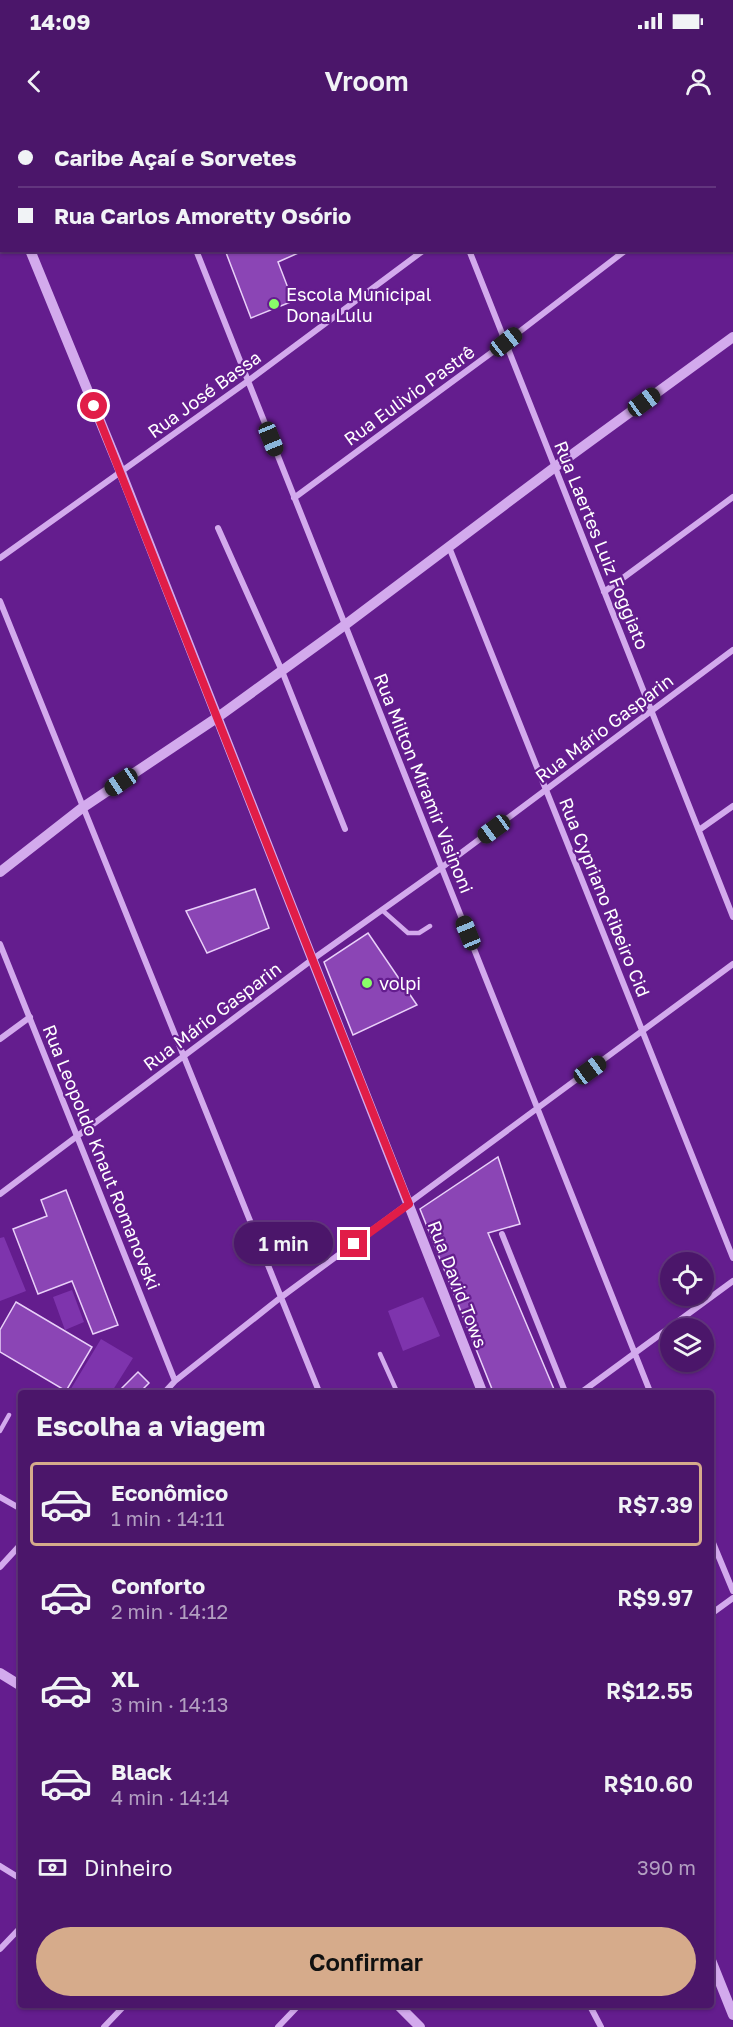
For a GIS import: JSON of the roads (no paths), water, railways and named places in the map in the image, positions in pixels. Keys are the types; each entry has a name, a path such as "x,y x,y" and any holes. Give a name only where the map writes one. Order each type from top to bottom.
{"street":[{"name":"Rua David Tows","path":"31,252 121,472 481,1390"},
{"name":"Rua Milton Miramir Visinoni","path":"197,252 649,1390"},
{"name":"Rua José Bassa","path":"0,558 248,381 421,252"},
{"name":"Rua Laertes Luiz Foggiato","path":"470,252 733,917"},
{"name":"Rua Eulivio Pastrê","path":"294,498 506,342 623,252"},
{"path":"0,872 82,808 282,671 555,466 733,337"},
{"path":"604,592 733,497"},
{"path":"218,528 282,671 345,829"},
{"name":"Rua Cypriano Ribeiro Cid","path":"449,547 733,1258"},
{"path":"0,601 318,1390"},
{"name":"Rua Mário Gasparin","path":"0,1194 313,959 441,868 733,651"},
{"path":"699,830 733,806"},
{"name":"Rua Leopoldo Knaut Romanovski","path":"0,944 175,1381"},
{"path":"167,1390 175,1381 280,1298 733,964"},
{"path":"0,1039 30,1017"},
{"path":"502,1234 564,1390"},
{"path":"584,1390 733,1281"},
{"path":"0,1497 18,1507"},
{"path":"714,1545 733,1591"},
{"path":"0,1567 18,1547"},
{"path":"714,1612 733,1598"},
{"path":"0,1673 18,1684"},
{"path":"0,1866 18,1877"},
{"path":"0,1949 18,1930"},
{"path":"714,1968 733,2015"},
{"path":"104,2027 122,2008"},
{"path":"278,2027 296,2008"},
{"path":"401,2008 420,2027"},
{"path":"591,2008 601,2027"}],"lane":[{"path":"382,910 413,935 430,926"},
{"path":"380,1354 396,1390"},
{"path":"0,1431 9,1415"}],"place":[{"name":"Escola Municipal Dona Lulu","path":"274,304"},
{"name":"volpi","path":"367,983"}]}
